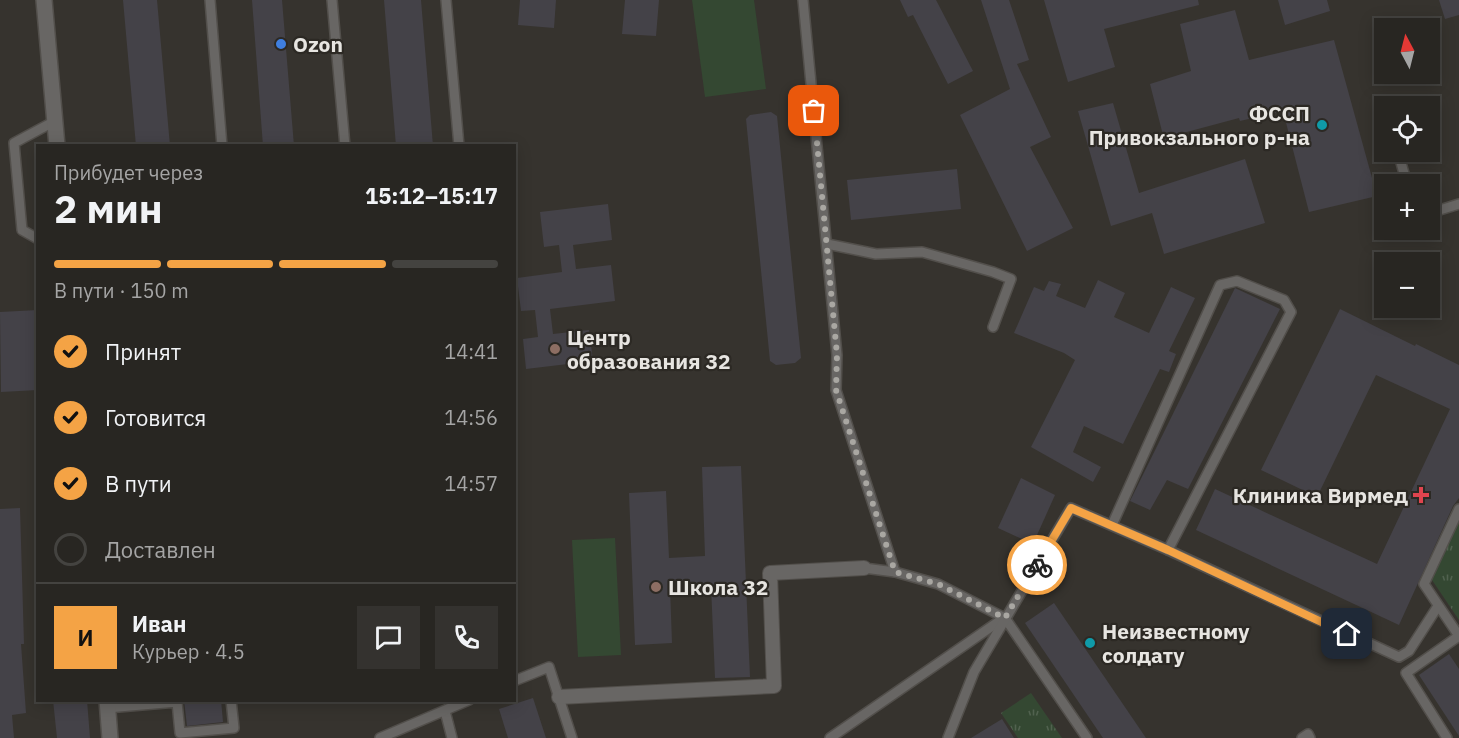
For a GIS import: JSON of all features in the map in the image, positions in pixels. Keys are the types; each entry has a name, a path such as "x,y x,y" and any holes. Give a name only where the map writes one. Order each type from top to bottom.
{"street":[{"path":"44,0 57,144"},
{"path":"559,697 774,686 770,573 864,568"},
{"path":"107,704 110,738"}],"lane":[{"path":"210,0 222,144"},
{"path":"332,0 345,144"},
{"path":"446,0 459,144"},
{"path":"803,0 837,355 836,390 895,572"},
{"path":"36,238 22,230 14,143 55,121"},
{"path":"1440,210 1459,204"},
{"path":"827,244 876,254 922,252 1011,279 993,327"},
{"path":"1112,525 1220,285 1237,281 1284,300 1291,312 1168,550"},
{"path":"953,735 974,672 1071,508 1168,550 1398,657 1409,651 1438,606"},
{"path":"1448,738 1406,673 1459,636 1424,584 1459,509"},
{"path":"864,568 895,572 938,584 1005,618 1087,738"},
{"path":"830,738 1005,618"},
{"path":"516,680 549,667 572,738"},
{"path":"107,704 177,702 180,733 234,728 231,702"},
{"path":"380,738 464,702"},
{"path":"444,711 452,738"},
{"path":"1302,738 1308,734 1310,738"}],"green space":[{"path":"692,0 754,0 766,89 705,97"},
{"path":"1459,518 1459,620 1430,577"},
{"path":"615,538 621,655 578,657 572,540"},
{"path":"1031,693 1062,738 1018,738 1001,713"}],"building":[{"path":"123,0 157,0 170,144 136,144"},
{"path":"252,0 282,0 294,144 263,144"},
{"path":"384,0 421,0 433,144 396,144"},
{"path":"520,0 556,0 554,28 518,25"},
{"path":"625,0 659,0 656,36 622,34"},
{"path":"900,0 936,0 973,71 948,84 913,15 908,17"},
{"path":"981,0 1009,0 1029,60 1017,64 1051,137 1030,147 1073,228 1027,251 960,115 1010,89"},
{"path":"1044,0 1198,0 1199,5 1104,29 1115,67 1068,82"},
{"path":"1278,0 1327,0 1330,11 1285,25"},
{"path":"1439,0 1459,0 1459,15 1445,19"},
{"path":"1235,10 1249,60 1334,40 1374,185 1374,197 1309,212 1283,111 1240,121 1239,118 1183,133 1186,141 1166,147 1150,84 1191,71 1180,24"},
{"path":"1113,103 1139,193 1245,159 1265,223 1164,254 1152,213 1111,226 1078,111"},
{"path":"771,112 777,116 801,358 795,363 776,365 770,361 746,119 750,115"},
{"path":"957,169 961,209 851,220 847,180"},
{"path":"608,204 612,240 573,245 576,269 611,265 615,301 550,309 553,334 589,330 593,361 526,369 523,339 538,337 535,310 521,311 517,278 562,272 559,245 544,247 540,212"},
{"path":"1098,280 1125,293 1114,317 1149,333 1171,287 1195,298 1169,351 1176,354 1169,372 1160,369 1123,444 1084,426 1073,452 1101,467 1093,482 1031,447 1075,360 1064,353 1014,333 1034,287 1044,291 1049,281 1061,284 1056,296 1085,308"},
{"path":"1235,288 1280,309 1188,489 1167,480 1150,510 1130,501"},
{"path":"1340,309 1459,365 1459,498 1453,506 1399,625 1196,530 1215,489 1377,564 1450,409 1376,375 1317,497 1261,470"},
{"path":"36,310 36,390 1,392 0,312"},
{"path":"741,466 750,677 715,678 711,586 670,587 672,643 635,645 629,493 666,491 669,558 705,556 702,467"},
{"path":"1021,478 1055,495 1033,544 998,528"},
{"path":"20,508 24,644 21,644 26,713 12,715 14,738 0,738 0,509"},
{"path":"1054,603 1146,738 1103,738 1025,623"},
{"path":"1449,654 1459,669 1459,736 1419,675"},
{"path":"533,698 546,738 508,738 499,709"},
{"path":"53,702 87,702 90,738 57,738"},
{"path":"184,702 221,702 223,722 187,726"},
{"path":"1002,719 1014,738 971,738"}],"way so far":[{"path":"814,111 837,355 836,390 895,572 938,584 1005,618 1037,565"}],"place":[{"name":"Ozon","path":"281,44"},
{"name":"ФССП Привокзального р-на","path":"1322,125"},
{"name":"Центр образования 32","path":"555,349"},
{"name":"Клиника Вирмед","path":"1421,495"},
{"name":"Школа 32","path":"656,587"},
{"name":"Неизвестному солдату","path":"1090,643"}],"route":[{"path":"1037,565 1071,508 1168,550 1347,634"}]}
